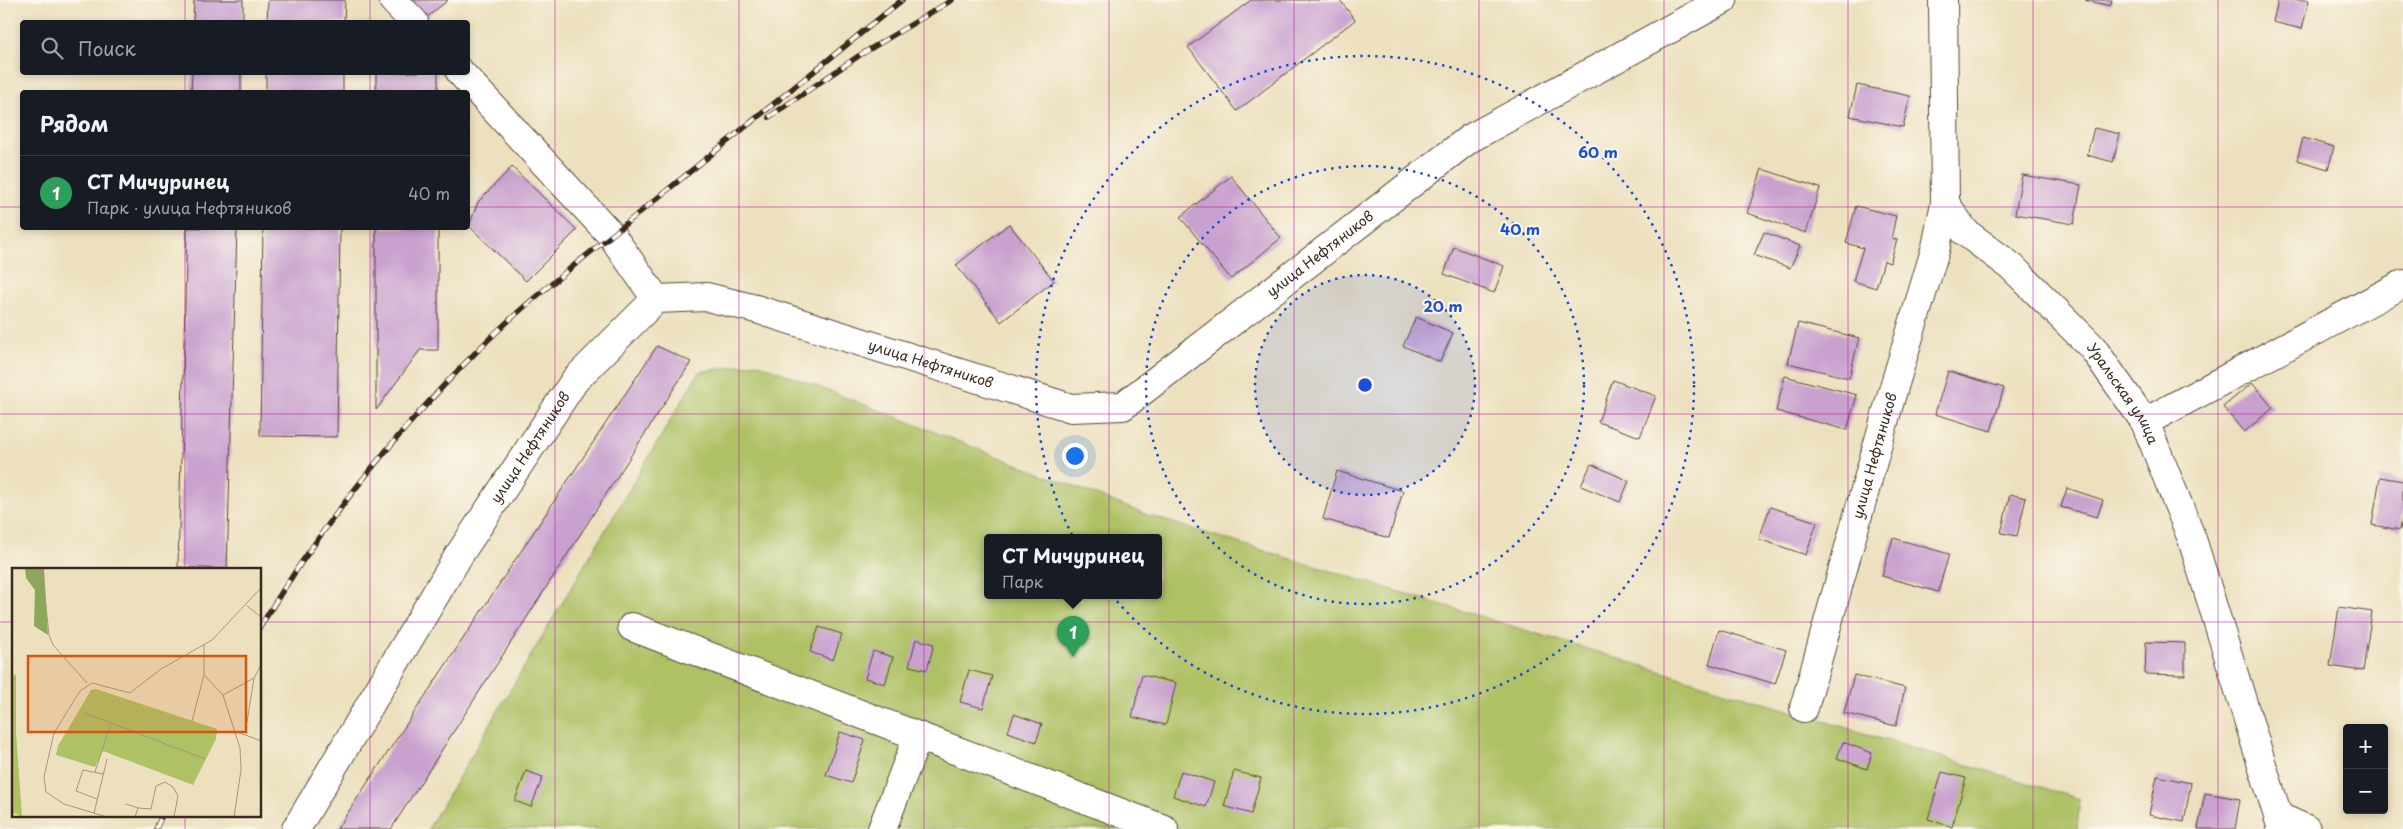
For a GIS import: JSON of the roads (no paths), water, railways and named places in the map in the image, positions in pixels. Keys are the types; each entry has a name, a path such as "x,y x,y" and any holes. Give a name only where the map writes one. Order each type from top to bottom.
{"street":[{"path":"393,0 412,20"},
{"name":"улица Нефтяников","path":"296,829 459,555 576,380 656,299 707,297 756,309 1071,408 1123,406 1469,139 1723,0"},
{"path":"1943,0 1945,203"},
{"path":"463,75 612,236 656,299"},
{"name":"улица Нефтяников","path":"1804,708 1891,397 1936,247 1945,203"},
{"name":"Уральская улица","path":"1945,203 1965,232 2012,268 2092,347 2145,422 2192,539 2280,823"},
{"path":"2145,422 2403,284"},
{"path":"632,627 1164,829"},
{"path":"882,829 918,736"},
{"path":"2280,823 2306,829"}],"railway":[{"path":"261,625 309,552 362,480 420,411 482,346 556,280 902,0"},
{"path":"769,117 860,55 952,0"},
{"path":"156,829 162,816"}],"place":[{"name":"СТ Мичуринец","path":"1073,657"}]}
